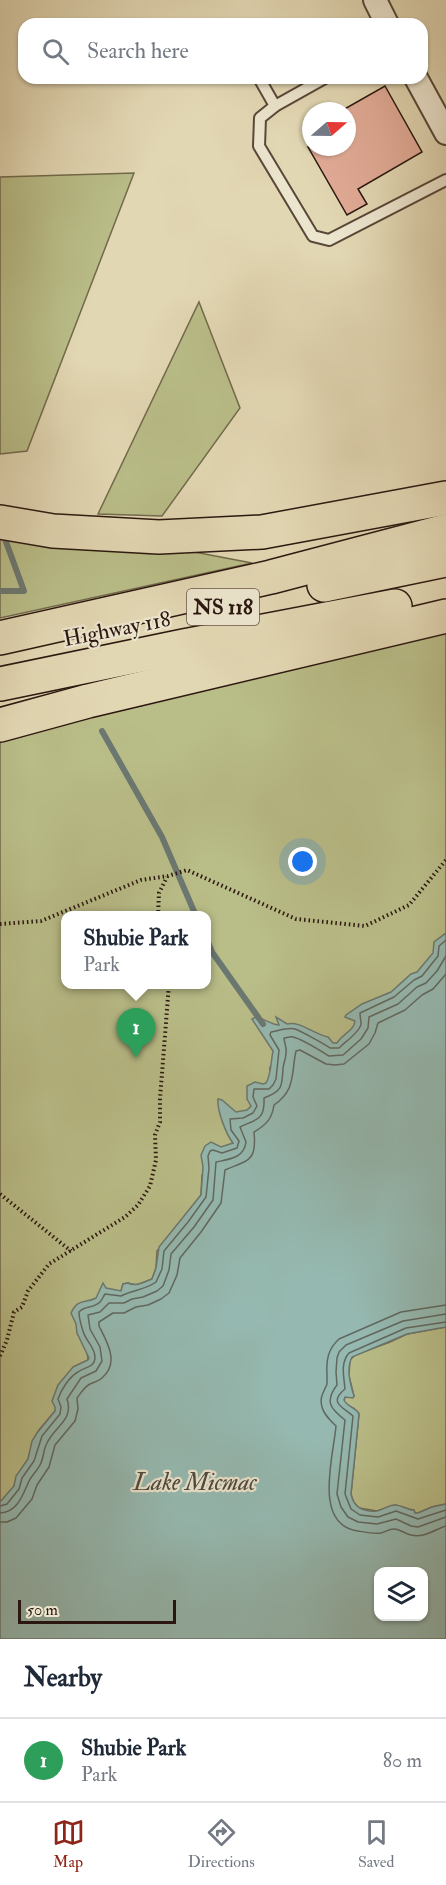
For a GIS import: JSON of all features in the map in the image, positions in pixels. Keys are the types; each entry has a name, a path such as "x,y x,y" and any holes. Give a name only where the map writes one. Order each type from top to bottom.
{"highway":[{"path":"0,522 53,531 159,537 262,532 446,498"},
{"path":"0,638 271,577 446,531"},
{"name":"Highway 118","path":"0,652 446,560"},
{"name":"Highway 118","path":"0,684 446,595"},
{"path":"0,725 88,701 446,616"}],"street":[{"path":"375,0 384,18"},
{"path":"419,84 446,133"}],"lane":[{"path":"262,84 274,106"},
{"path":"314,84 274,106 260,118 259,146 313,236 329,240 446,180"}],"path":[{"path":"65,911 141,880 187,870 296,919 365,926 409,905 446,860"},
{"path":"158,911 159,893 170,875"},
{"path":"0,924 41,921 61,913"},
{"path":"0,1356 7,1340 14,1312 22,1307 28,1291 49,1264 125,1217 138,1205 150,1186 156,1160 155,1135 160,1122 159,1099 169,989"},
{"path":"0,1194 71,1251"}],"green space":[{"path":"134,173 27,451 0,454 0,177"},
{"path":"199,302 240,408 162,516 98,514"},
{"path":"0,515 252,563 0,618"},
{"path":"446,629 446,975 410,1039 270,1067 270,1077 252,1119 232,1141 233,1143 202,1175 201,1195 157,1251 156,1268 152,1279 137,1284 123,1284 121,1291 92,1300 77,1332 87,1351 88,1360 73,1367 55,1411 39,1430 28,1459 10,1494 0,1504 0,739"},
{"path":"446,1327 446,1504 418,1513 395,1505 377,1511 359,1508 353,1502 351,1494 359,1414 344,1401 345,1397 354,1396 349,1376 350,1360 355,1355 407,1334"}],"water":[{"name":"Lake Micmac","path":"446,933 446,1327 407,1334 352,1357 349,1371 354,1396 353,1398 345,1397 344,1400 359,1414 351,1494 357,1506 363,1510 372,1511 398,1505 418,1513 446,1504 446,1639 0,1639 0,1502 14,1486 16,1476 28,1459 32,1441 55,1411 52,1401 58,1385 73,1367 89,1358 77,1333 71,1313 79,1303 96,1298 103,1283 106,1288 121,1291 123,1284 137,1284 152,1279 159,1247 201,1195 203,1167 201,1155 205,1146 211,1142 221,1147 233,1143 222,1122 218,1099 236,1112 247,1110 251,1106 247,1099 247,1086 255,1082 263,1084 268,1080 273,1051 252,1019 256,1017 279,1025 276,1017 287,1024 302,1026 337,1043 350,1030 355,1021 345,1017 346,1015 362,1004 391,992 411,974 417,972 433,953 434,942"}],"building":[{"path":"385,86 422,152 358,189 367,204 347,215 313,156 356,156 356,102"}],"waterway":[{"path":"0,591 24,591 5,539"},
{"path":"102,731 162,837 194,911"},
{"path":"211,950 263,1024"}],"place":[{"name":"Shubie Park","path":"136,1058"}]}
